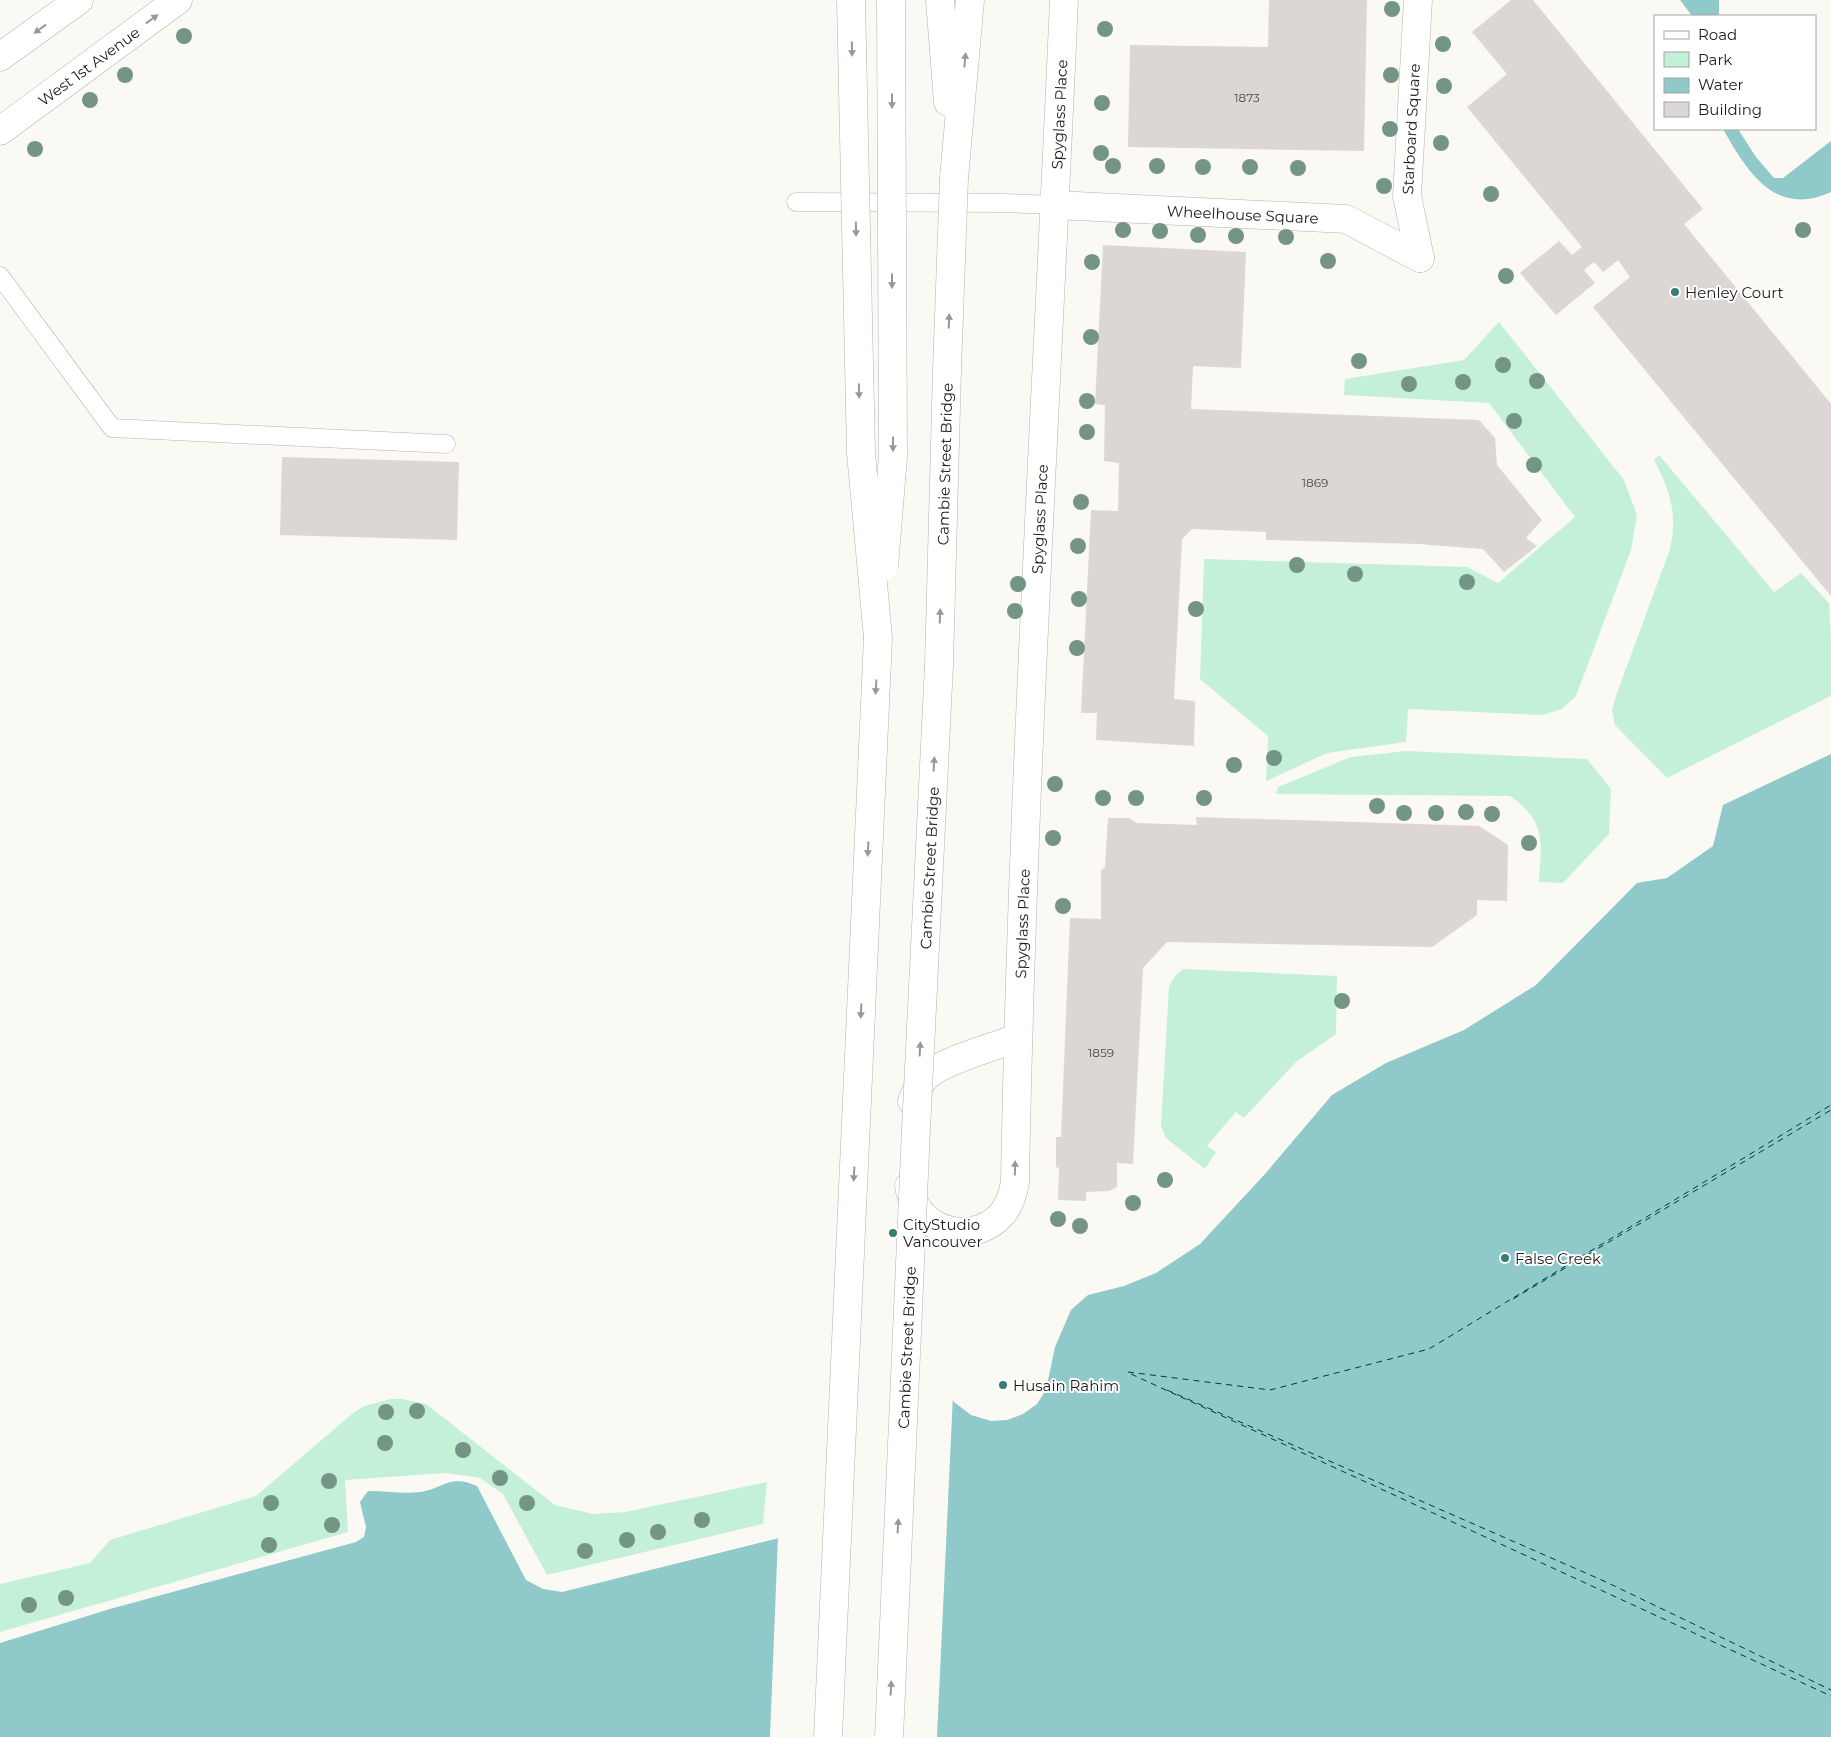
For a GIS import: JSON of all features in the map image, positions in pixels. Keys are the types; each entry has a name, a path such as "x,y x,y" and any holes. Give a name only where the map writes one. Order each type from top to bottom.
{"main road":[{"path":"0,57 79,0"},
{"name":"West 1st Avenue","path":"0,131 178,0"},
{"path":"851,0 861,453 878,638"},
{"path":"828,1737 878,638 893,457 891,0"},
{"name":"Cambie Street Bridge","path":"889,1737 915,1139 939,665 954,178 940,0"},
{"path":"954,178 970,0"},
{"name":"Spyglass Place","path":"1018,1038 944,1065 929,1074 917,1087 910,1104 909,1185 914,1203 921,1214 931,1223 943,1229 956,1233 973,1232 989,1225 1002,1214 1011,1199 1015,1182 1018,1038 1029,743 1064,0"},
{"name":"Starboard Square","path":"1418,0 1407,196 1420,258"},
{"name":"Wheelhouse Square","path":"1055,205 1346,218 1420,258"}],"lane":[{"path":"796,202 1055,205"},
{"path":"0,276 112,428 446,444"}],"green space":[{"path":"1499,322 1624,480 1637,515 1631,550 1576,696 1562,709 1543,715 1408,709 1406,742 1327,753 1266,781 1268,736 1200,679 1204,559 1467,567 1498,583 1575,517 1489,403 1344,395 1345,379 1464,360"},
{"path":"1659,455 1774,592 1801,573 1829,603 1831,640 1831,696 1667,778 1615,725 1612,710 1670,549 1673,513 1668,492 1654,460"},
{"path":"1406,751 1587,759 1611,789 1609,834 1563,883 1539,882 1541,855 1539,833 1536,824 1522,805 1510,796 1276,794 1278,787 1351,757"},
{"path":"1183,969 1337,976 1336,1034 1296,1062 1244,1118 1236,1112 1207,1146 1216,1152 1205,1169 1166,1138 1161,1126 1169,986 1175,976"},
{"path":"391,1399 402,1399 426,1404 555,1505 593,1514 625,1512 767,1482 763,1524 547,1575 503,1494 480,1478 446,1473 345,1480 348,1532 0,1632 0,1584 90,1563 110,1540 256,1496 352,1414 364,1406"}],"water":[{"path":"1680,0 1719,0 1719,15 1691,15"},
{"path":"1724,130 1739,130 1756,157 1774,178 1783,178 1831,141 1831,192 1811,198 1794,199 1779,195 1765,186 1753,174"},
{"name":"False Creek","path":"1831,754 1831,1737 0,1737 0,1643 110,1609 356,1542 364,1537 366,1527 360,1502 368,1491 420,1492 447,1483 460,1481 477,1486 526,1580 543,1589 562,1592 787,1536 943,1384 954,1402 971,1415 991,1421 1007,1420 1023,1414 1037,1404 1046,1390 1055,1347 1071,1310 1088,1295 1124,1286 1156,1273 1200,1244 1265,1174 1332,1095 1386,1063 1464,1030 1536,985 1637,883 1667,878 1713,846 1723,805"}],"pier":[{"path":"942,1382 945,1383 953,1395 937,1737 770,1737 778,1536 786,1534"}],"building":[{"path":"1269,0 1367,0 1364,151 1128,147 1130,45 1268,47"},
{"name":"Henley Court","path":"1511,0 1533,0 1703,209 1684,224 1831,404 1831,596 1593,307 1630,277 1618,260 1603,272 1594,262 1584,270 1595,283 1556,315 1520,273 1559,241 1572,255 1582,247 1467,107 1507,74 1472,32"},
{"path":"1103,245 1246,252 1241,368 1193,366 1191,409 1479,420 1495,438 1497,465 1542,520 1526,538 1537,546 1504,572 1483,549 1419,544 1266,540 1266,532 1192,529 1182,539 1174,699 1195,701 1194,746 1096,740 1097,713 1081,713 1091,510 1118,511 1119,463 1104,461 1105,405 1095,404"},
{"path":"282,457 459,462 457,540 280,535"},
{"path":"1196,817 1479,826 1508,845 1507,901 1477,900 1477,915 1432,947 1167,942 1143,968 1133,1164 1117,1163 1117,1187 1109,1191 1086,1192 1086,1201 1058,1200 1059,1168 1056,1167 1056,1137 1061,1137 1070,918 1101,919 1101,870 1105,867 1108,818 1129,818 1137,823 1197,825"}],"ferry route":[{"path":"1128,1372 1270,1390 1429,1349 1831,1105"},
{"path":"1513,1299 1831,1110"},
{"path":"1131,1374 1831,1696"},
{"path":"1167,1390 1604,1581 1831,1690"}],"place":[{"name":"Henley Court","path":"1675,292"},
{"name":"CityStudio Vancouver","path":"893,1233"},
{"name":"False Creek","path":"1505,1258"},
{"name":"Husain Rahim","path":"1003,1385"}]}
